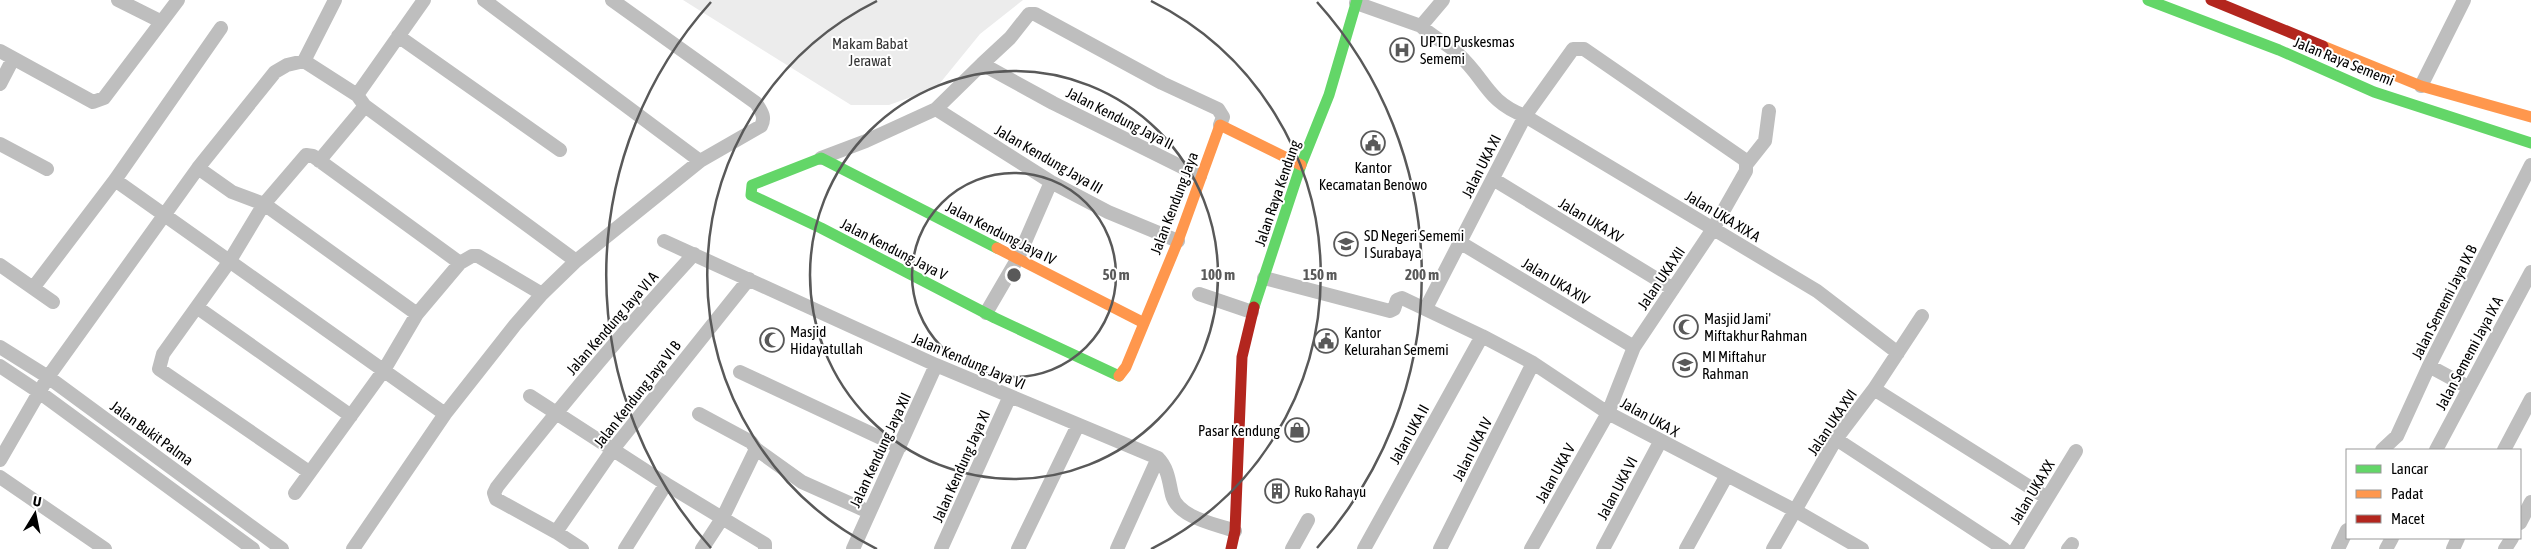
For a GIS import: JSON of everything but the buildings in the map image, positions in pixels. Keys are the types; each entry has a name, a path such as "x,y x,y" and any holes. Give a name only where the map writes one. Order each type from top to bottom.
{"main road":[{"name":"Jalan Raya Sememi","path":"2148,0 2279,50 2374,92 2531,143"},
{"name":"Jalan Raya Sememi","path":"2211,0 2285,28 2382,71 2421,86 2531,117"},
{"name":"Jalan Raya Kendung","path":"1231,549 1235,530 1242,357 1252,312 1301,165 1330,95 1356,1"},
{"path":"1220,125 1301,165"},
{"name":"Jalan Kendung Jaya","path":"1122,375 1178,240 1220,125"},
{"name":"Jalan Kendung Jaya IV","path":"822,158 1144,323"},
{"name":"Jalan Kendung Jaya V","path":"822,158 752,185 751,195 821,228 1116,377 1122,375"}],"street":[{"path":"118,0 160,21"},
{"path":"0,52 93,102 104,98 160,21 178,0"},
{"path":"304,61 335,0"},
{"path":"319,161 361,101 398,36 424,0"},
{"path":"484,0 700,161"},
{"path":"353,549 446,414 515,325 542,294 576,261 700,161 761,126 763,122 763,114 756,103 612,0"},
{"path":"1421,26 1443,0"},
{"path":"2421,86 2464,0"},
{"name":"Jalan UKA XIX A","path":"1356,1 1421,26 1436,39 1458,53 1497,102 1509,110 1525,116 1817,291 1898,353"},
{"path":"822,158 866,141 936,109 1010,38 1029,14 1035,14 1162,83 1218,109 1223,118 1220,125"},
{"path":"33,288 115,180 221,28"},
{"path":"398,36 560,150"},
{"name":"Jalan UKA XI","path":"1426,308 1525,116 1569,52 1577,48 1584,50 1745,160 1746,165"},
{"path":"0,84 13,59"},
{"path":"0,460 48,377 198,168 275,72 287,65 304,61 361,101 576,261"},
{"name":"Jalan Kendung Jaya II","path":"982,64 1053,103 1200,176"},
{"name":"Jalan Kendung Jaya III","path":"936,109 1051,182 1108,212 1178,240"},
{"name":"Jalan UKA XII","path":"1608,412 1634,347 1712,229 1746,171 1746,165 1765,141 1769,112"},
{"path":"0,144 47,169"},
{"path":"309,472 159,369 164,354 229,262 264,204 306,155 313,156 460,263"},
{"name":"Jalan Sememi Jaya IX B","path":"2383,449 2397,436 2429,366 2531,164"},
{"path":"198,168 232,192 264,204 417,314"},
{"name":"Jalan UKA XV","path":"1493,179 1673,289"},
{"path":"115,180 446,414"},
{"path":"986,313 1018,258 1051,182"},
{"name":"Jalan Kendung Jaya VI","path":"664,241 936,365 1158,458"},
{"name":"Jalan UKA XIV","path":"1461,243 1634,347"},
{"name":"Jalan Kendung Jaya VI A","path":"556,532 496,499 494,494 497,487 555,413 694,254"},
{"path":"295,493 384,370 417,314 460,263 472,256 478,256 542,294"},
{"path":"0,265 53,302"},
{"name":"Jalan Sememi Jaya IX A","path":"2437,449 2531,272"},
{"name":"Jalan UKA X","path":"1264,278 1390,311 1394,309 1397,300 1402,298 1426,308 1533,363 1608,412 1660,442 1796,511 1847,545 1862,549"},
{"name":"Jalan Kendung Jaya VI B","path":"556,532 614,448 749,279"},
{"path":"1199,294 1252,312"},
{"path":"198,308 351,416"},
{"name":"Jalan UKA XVI","path":"1773,549 1836,439 1874,389 1922,316"},
{"name":"Jalan UKA II","path":"1364,549 1482,336"},
{"name":"Jalan Bukit Palma","path":"0,347 48,377 282,549"},
{"name":"Jalan UKA IV","path":"1440,549 1533,363"},
{"name":"Jalan Kendung Jaya XII","path":"853,549 936,365"},
{"path":"0,366 39,392 253,549"},
{"path":"2429,366 2468,387"},
{"path":"740,372 900,447"},
{"path":"1874,389 2047,498"},
{"path":"530,396 614,448 666,484 723,517 764,544 766,549"},
{"name":"Jalan Kendung Jaya XI","path":"946,547 1010,396"},
{"path":"2505,449 2531,399"},
{"name":"Jalan UKA V","path":"1531,549 1608,412"},
{"path":"699,414 751,442 756,449 802,482 869,512"},
{"path":"1018,549 1078,425"},
{"path":"1836,439 2004,549"},
{"name":"Jalan UKA VI","path":"1603,549 1660,442"},
{"path":"702,549 723,517 756,449"},
{"name":"Jalan UKA XX","path":"2016,549 2076,451"},
{"path":"1116,549 1158,458 1165,466 1176,504 1187,513 1235,530"},
{"path":"1686,549 1727,475"},
{"path":"0,477 105,549"},
{"path":"624,549 666,484"},
{"path":"2521,521 2531,502"},
{"path":"1292,549 1308,520"},
{"path":"556,532 582,549"},
{"path":"2338,549 2346,532"}],"green space":[{"name":"Makam Babat Jerawat","path":"683,0 1023,0 980,34 936,88 889,105 851,105"}],"traffic: fast":[{"path":"1254,307 1301,165 1329,95 1357,0"},
{"path":"2148,0 2279,50 2374,92 2531,143"},
{"path":"997,248 821,158 752,185 751,195 821,228 995,318 1119,376"}],"traffic: slow":[{"path":"2323,46 2421,86 2531,117"},
{"path":"1119,376 1126,367 1178,241 1220,125 1301,165"},
{"path":"997,248 1144,323"}],"traffic: jam":[{"path":"2211,0 2323,46"},
{"path":"1231,549 1235,531 1242,357 1254,307"}],"place":[{"name":"UPTD Puskesmas Sememi","path":"1402,50"},
{"name":"Kantor Kecamatan Benowo","path":"1373,143"},
{"name":"SD Negeri Sememi I Surabaya","path":"1346,244"},
{"name":"Masjid Jami' Miftakhur Rahman","path":"1686,327"},
{"name":"Masjid Hidayatullah","path":"772,340"},
{"name":"Kantor Kelurahan Sememi","path":"1326,341"},
{"name":"MI Miftahur Rahman","path":"1685,365"},
{"name":"Pasar Kendung","path":"1297,430"},
{"name":"Ruko Rahayu","path":"1277,491"}]}
